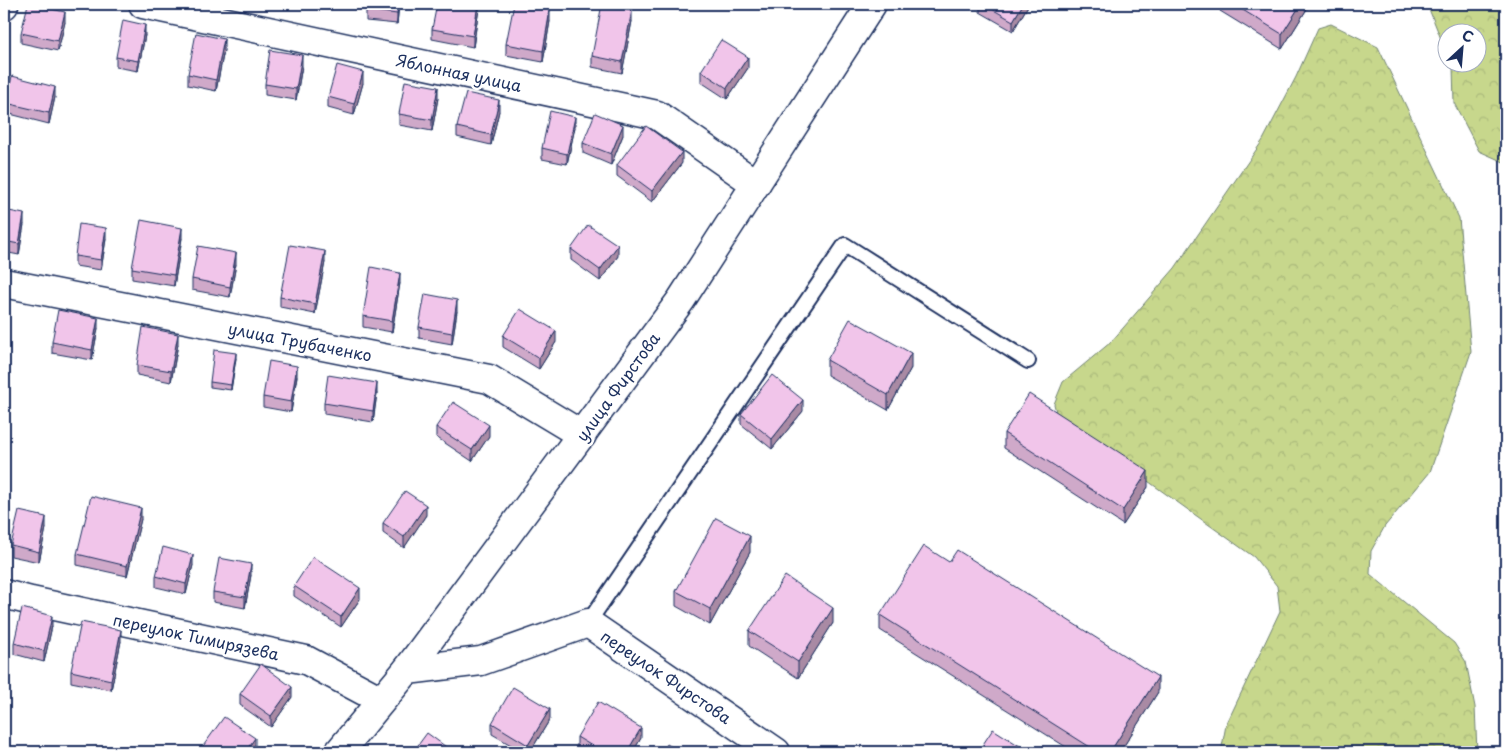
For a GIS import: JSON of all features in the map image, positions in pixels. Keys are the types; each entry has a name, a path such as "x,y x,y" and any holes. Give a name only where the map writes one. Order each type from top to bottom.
{"street":[{"name":"Яблонная улица","path":"143,4 657,116 756,184"},
{"name":"улица Фирстова","path":"339,752 407,670 681,300 872,4"},
{"name":"улица Трубаченко","path":"4,283 489,379 582,435"},
{"name":"переулок Тимирязева","path":"4,594 306,660 381,700"},
{"name":"переулок Фирстова","path":"407,670 481,661 588,623 776,752"}],"lane":[{"path":"588,623 845,245 1028,360"}],"green space":[{"path":"1427,4 1506,4 1506,163 1479,151 1454,103 1453,72 1488,72 1488,22 1438,22 1438,32"},
{"path":"1331,24 1378,47 1459,218 1471,352 1430,472 1385,526 1371,551 1370,574 1454,643 1466,662 1475,707 1477,752 1221,752 1226,725 1280,611 1277,586 1254,557 1057,416 1054,404 1063,382 1111,342 1175,268 1263,140 1296,77 1318,28"}],"building":[{"path":"28,4 65,12 58,41 21,33"},
{"path":"366,4 398,4 397,14 366,10"},
{"path":"437,4 478,4 473,36 432,29"},
{"path":"514,4 550,10 543,51 506,44"},
{"path":"602,4 632,10 622,62 592,56"},
{"path":"983,4 1023,4 1013,21"},
{"path":"1233,4 1301,4 1282,34"},
{"path":"123,20 145,25 138,61 116,57"},
{"path":"196,33 224,39 216,80 188,74"},
{"path":"721,40 748,57 727,88 701,71"},
{"path":"270,50 302,55 296,89 265,84"},
{"path":"337,65 363,72 354,104 328,97"},
{"path":"12,76 55,87 49,113 6,103"},
{"path":"405,81 438,87 432,120 399,114"},
{"path":"466,93 499,100 491,135 457,127"},
{"path":"550,111 575,117 567,154 542,148"},
{"path":"595,113 623,125 611,154 583,143"},
{"path":"646,126 682,152 652,191 617,165"},
{"path":"4,210 24,214 19,244 4,241"},
{"path":"141,220 182,228 174,275 132,268"},
{"path":"79,224 106,228 101,260 75,256"},
{"path":"588,225 618,245 600,270 571,249"},
{"path":"290,245 325,251 315,304 280,297"},
{"path":"198,246 236,253 230,287 192,279"},
{"path":"371,267 400,273 392,321 363,316"},
{"path":"425,294 457,300 452,333 419,327"},
{"path":"520,309 556,331 539,358 503,336"},
{"path":"58,310 98,318 92,350 52,342"},
{"path":"850,319 911,353 888,395 827,360"},
{"path":"143,327 178,334 171,371 137,365"},
{"path":"214,350 236,353 231,385 210,382"},
{"path":"269,361 297,366 291,402 263,397"},
{"path":"328,375 377,383 373,411 324,403"},
{"path":"772,375 803,400 772,439 741,414"},
{"path":"1029,394 1148,471 1123,510 1004,433"},
{"path":"453,402 489,425 472,450 436,427"},
{"path":"405,491 426,505 404,537 383,523"},
{"path":"91,496 141,508 127,566 77,554"},
{"path":"19,511 46,517 39,552 11,545"},
{"path":"716,518 750,536 710,609 676,591"},
{"path":"924,546 949,562 957,550 1158,677 1110,752 1098,752 880,615"},
{"path":"163,547 193,555 186,584 156,576"},
{"path":"313,557 360,588 341,617 294,586"},
{"path":"219,558 251,564 245,597 213,592"},
{"path":"785,576 833,608 798,662 749,631"},
{"path":"22,608 52,616 44,651 14,643"},
{"path":"81,622 121,630 111,680 71,671"},
{"path":"261,664 292,687 271,716 240,694"},
{"path":"513,687 550,709 528,745 492,723"},
{"path":"598,702 641,728 627,752 602,752 577,737"},
{"path":"224,717 255,738 245,752 205,752 201,749"},
{"path":"993,729 1026,750 1025,752 978,752"},
{"path":"427,733 453,752 413,752"},
{"path":"667,744 680,752 663,752"}]}
